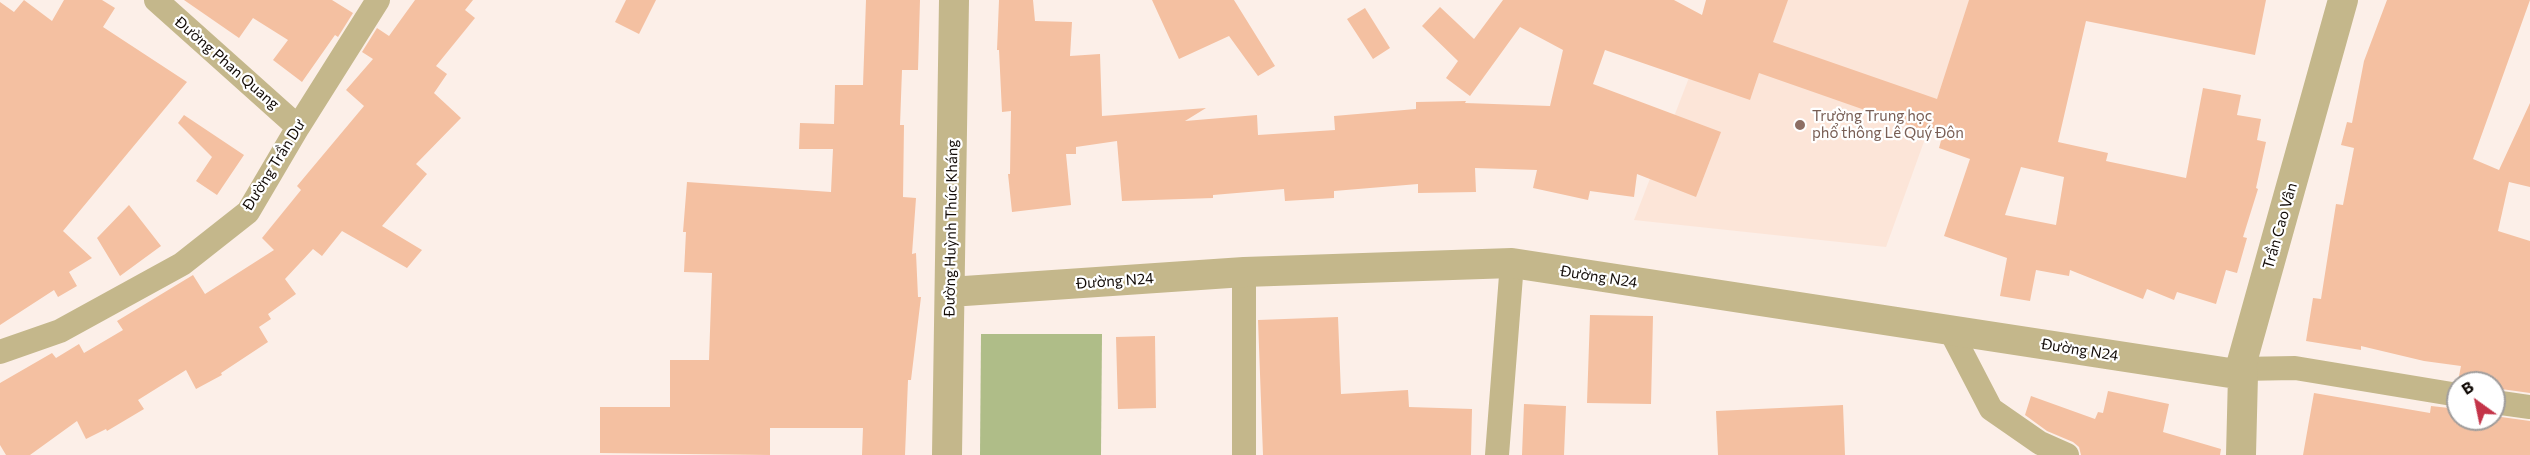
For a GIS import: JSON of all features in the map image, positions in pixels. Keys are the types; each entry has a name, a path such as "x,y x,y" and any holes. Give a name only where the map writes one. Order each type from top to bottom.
{"street":[{"name":"Đường Phan Quang","path":"156,0 298,127"},
{"name":"Đường Trần Dư","path":"0,352 60,331 182,264 248,212 298,127 378,0"},
{"name":"Đường Huỳnh Thúc Kháng","path":"947,455 954,0"},
{"name":"Trần Cao Vân","path":"2241,455 2242,372 2343,0"},
{"name":"Đường N24","path":"950,292 1244,272 1512,263 2242,372"},
{"path":"1497,455 1512,263"},
{"path":"1244,272 1244,455"},
{"path":"1950,330 1991,408 2040,443 2067,455"},
{"path":"2242,372 2295,368 2446,393"},
{"path":"2506,404 2530,408"}],"shaded area":[{"name":"Trường Trung học phổ thông Lê Quý Đôn","path":"1719,0 1975,0 1886,247 1634,220"}],"green space":[{"path":"981,334 1102,334 1101,455 980,455"}],"building":[{"path":"24,0 52,21 64,0 102,0 115,8 103,27 187,82 63,231 92,258 69,272 77,286 58,297 54,290 0,325 0,2 14,12"},
{"path":"184,0 332,0 353,13 338,37 335,35 302,82 273,60 288,40 253,18 239,38"},
{"path":"415,0 473,0 465,10 475,18 436,66 447,74 434,93 461,118 416,164 427,174 382,226 422,250 407,268 342,231 322,256 313,249 285,279 296,294 268,314 271,319 259,327 268,342 221,373 222,375 196,389 186,370 138,400 144,409 107,431 106,429 86,439 77,421 30,455 6,455 0,445 0,383 52,353 56,358 79,344 84,353 123,330 117,321 193,275 205,294 274,250 262,238 301,190 297,186 364,106 346,90 373,59 362,52 377,28 389,36"},
{"path":"626,0 656,0 639,34 615,22"},
{"path":"866,0 920,0 918,70 902,70 900,125 904,125 903,197 916,198 912,254 916,253 918,297 921,297 911,380 908,380 905,455 862,455 863,428 770,428 770,455 600,453 600,407 670,407 670,360 709,360 712,273 684,272 686,232 683,232 687,182 831,192 833,149 799,149 800,123 834,124 835,85 863,85"},
{"path":"999,0 1033,0 1035,21 1072,22 1070,56 1100,54 1102,116 1206,108 1185,121 1257,115 1258,135 1335,130 1334,116 1416,109 1416,102 1466,101 1465,103 1550,106 1563,50 1520,27 1470,96 1446,78 1458,61 1422,26 1440,7 1474,39 1503,0 1674,0 1702,15 1706,0 1788,0 1773,42 1937,99 1969,0 2266,0 2255,55 2086,21 2058,142 2108,153 2106,161 2186,178 2203,88 2241,95 2237,115 2261,119 2257,140 2266,142 2256,188 2258,189 2243,237 2247,238 2237,273 2226,270 2216,304 2177,292 2174,300 2147,289 2143,299 2070,270 2069,276 2036,270 2030,301 2000,296 2007,258 1944,236 1970,159 1939,148 1942,137 1759,73 1750,100 1605,50 1593,84 1721,132 1696,197 1637,174 1634,197 1590,191 1588,200 1533,188 1537,170 1475,168 1476,192 1418,193 1418,184 1334,191 1334,198 1285,201 1284,189 1213,195 1213,198 1122,201 1117,141 1076,147 1076,154 1066,154 1071,205 1012,212 1008,174 1010,174 1011,111 1002,112 999,50 997,50","holes":["2021,167 2064,177 2056,225 2005,215"]},
{"path":"1152,0 1234,0 1275,66 1258,76 1229,36 1179,59"},
{"path":"2387,0 2530,0 2473,159 2499,170 2530,103 2530,187 2509,182 2498,231 2530,241 2530,393 2506,390 2506,371 2460,371 2461,366 2424,361 2361,346 2361,350 2306,341 2313,298 2321,299 2336,204 2343,205 2354,148 2341,145 2347,122 2352,123 2364,61"},
{"path":"1365,8 1390,48 1373,59 1347,19"},
{"path":"184,115 244,155 217,195 196,181 212,157 178,123"},
{"path":"129,205 161,246 120,276 97,238"},
{"path":"1590,315 1653,316 1651,404 1587,403"},
{"path":"1338,317 1341,394 1408,390 1409,407 1472,409 1471,455 1263,455 1258,320"},
{"path":"1155,336 1156,408 1118,409 1116,337"},
{"path":"2108,391 2169,404 2163,432 2221,449 2220,455 2081,455 2079,447 2073,442 2047,431 2025,415 2031,396 2095,419 2098,412 2103,413"},
{"path":"2314,393 2430,413 2431,406 2446,408 2446,431 2506,431 2506,418 2530,421 2530,455 2303,455"},
{"path":"1524,404 1566,406 1564,455 1522,455"},
{"path":"1843,405 1845,455 1718,455 1716,411"}],"place":[{"name":"Trường Trung học phổ thông Lê Quý Đôn","path":"1800,125"}]}
